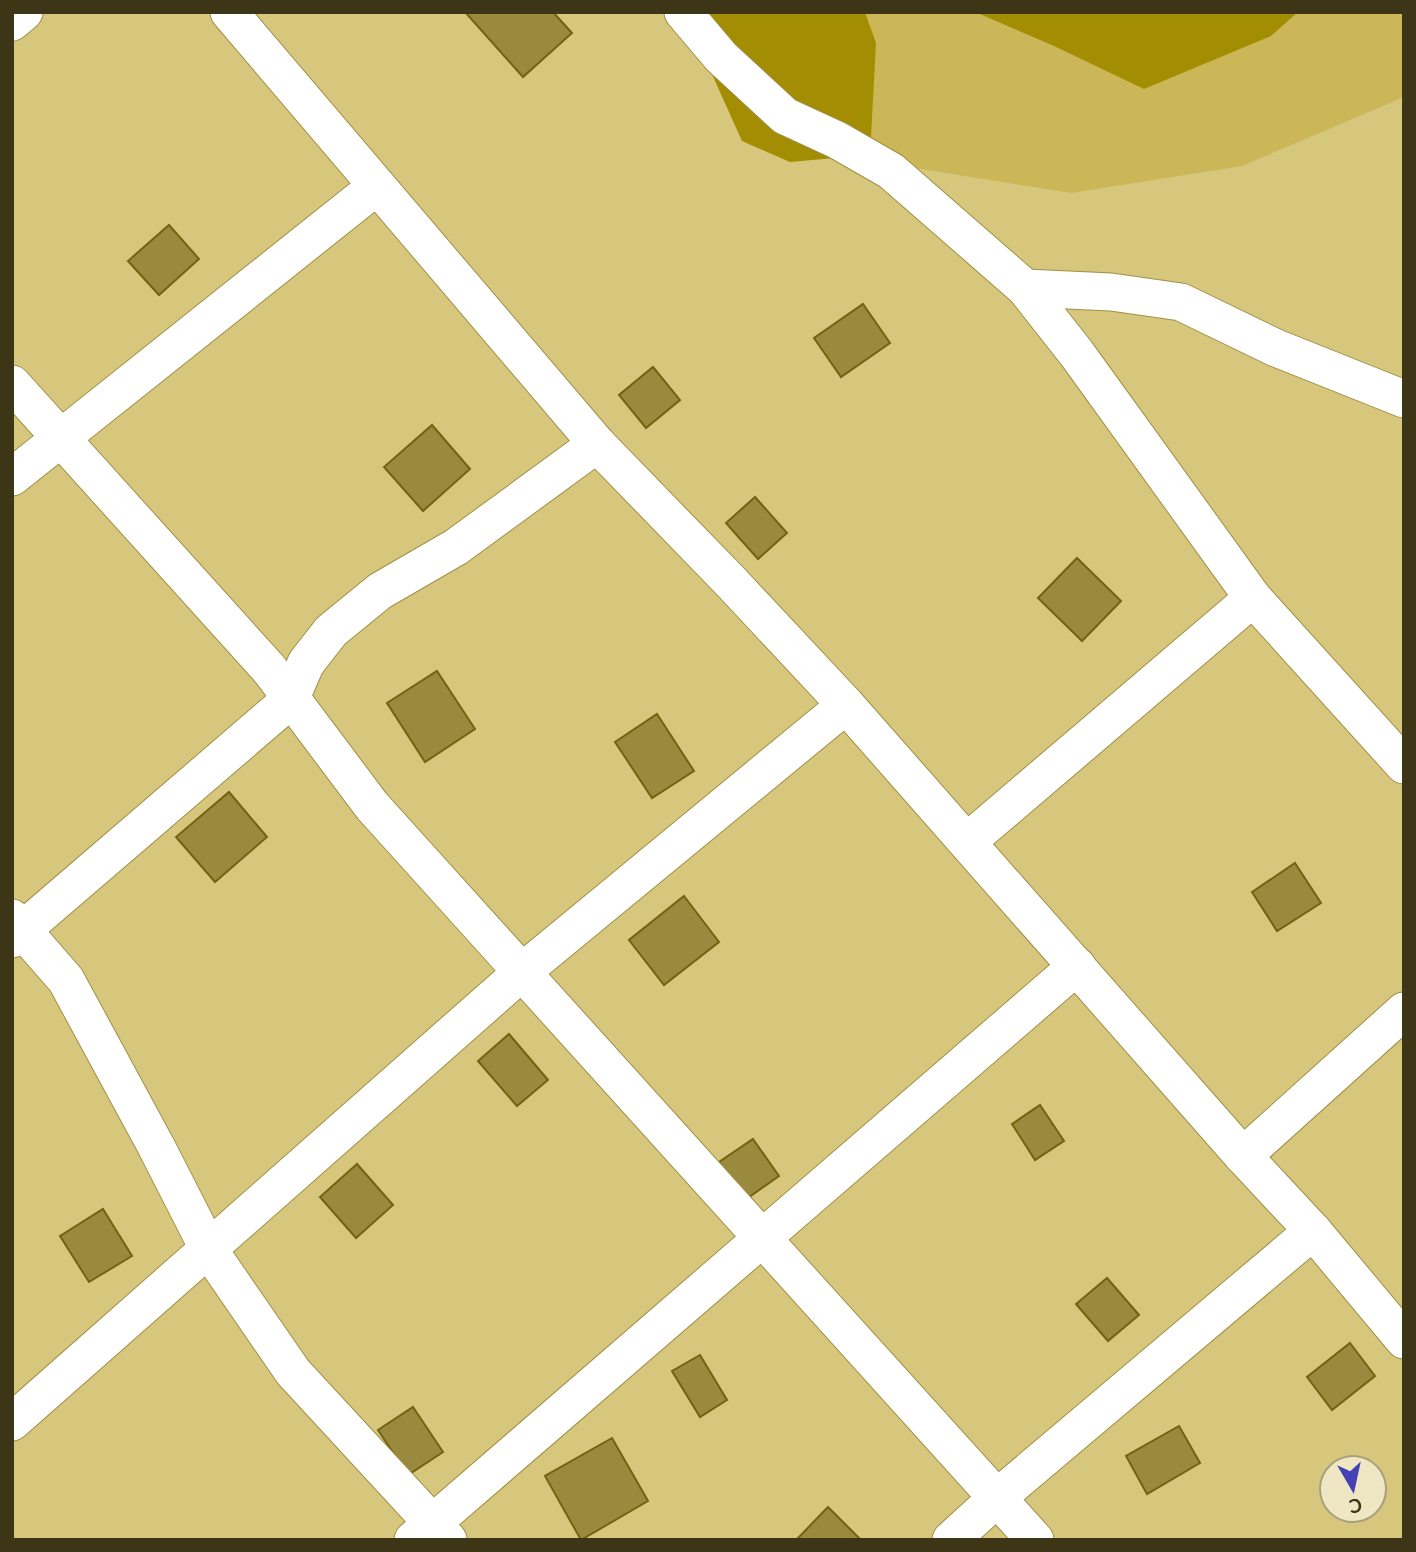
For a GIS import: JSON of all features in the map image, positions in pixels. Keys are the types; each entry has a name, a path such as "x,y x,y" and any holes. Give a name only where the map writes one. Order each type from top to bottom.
{"street":[{"path":"12,22 24,12"},
{"path":"229,12 597,444 846,705 1312,1231 1404,1340"},
{"path":"683,12 721,57 785,116 837,140 891,171 1025,288 1077,354 1253,598 1404,765"},
{"path":"12,477 377,186"},
{"path":"1025,288 1111,292 1181,302 1276,348 1404,399"},
{"path":"12,384 270,670 372,806 1035,1540"},
{"path":"597,444 456,547 380,591 331,631 306,663 290,700 16,928 66,980 209,1250 293,1372 431,1534 762,1237 1077,966"},
{"path":"968,841 1253,598"},
{"path":"12,1422 522,972 846,705"},
{"path":"1243,1156 1404,1011"},
{"path":"951,1540 998,1497 1312,1231"}],"shaded area":[{"path":"684,12 865,12 876,43 871,137 846,157 790,162 742,141"},
{"path":"865,12 975,12 1054,46 1271,36 1298,12 1404,12 1404,97 1242,166 1071,193 846,157 876,43"},
{"path":"975,12 1298,12 1271,36 1144,89"}],"building":[{"path":"465,12 553,12 572,33 523,77"},
{"path":"169,225 199,259 159,295 128,261"},
{"path":"863,304 890,343 841,377 814,338"},
{"path":"653,367 680,400 646,428 619,395"},
{"path":"432,425 470,469 423,511 384,467"},
{"path":"755,497 787,533 758,559 726,523"},
{"path":"1077,558 1121,601 1082,641 1038,598"},
{"path":"437,671 475,729 425,762 387,703"},
{"path":"657,714 694,771 652,798 615,742"},
{"path":"229,792 267,837 215,882 176,837"},
{"path":"1295,863 1321,903 1277,931 1252,892"},
{"path":"684,896 719,942 664,985 629,940"},
{"path":"509,1034 548,1080 517,1106 478,1061"},
{"path":"1040,1105 1064,1141 1035,1160 1012,1124"},
{"path":"753,1139 779,1176 745,1200 719,1162"},
{"path":"357,1164 393,1205 356,1238 320,1197"},
{"path":"103,1209 132,1256 89,1282 60,1236"},
{"path":"1107,1278 1139,1315 1108,1341 1076,1304"},
{"path":"1350,1343 1375,1376 1332,1410 1307,1377"},
{"path":"700,1355 727,1400 700,1417 672,1371"},
{"path":"413,1407 443,1452 408,1475 378,1430"},
{"path":"1179,1426 1200,1463 1147,1494 1126,1456"},
{"path":"612,1438 648,1501 581,1540 545,1476"},
{"path":"828,1507 861,1540 798,1538"}]}
